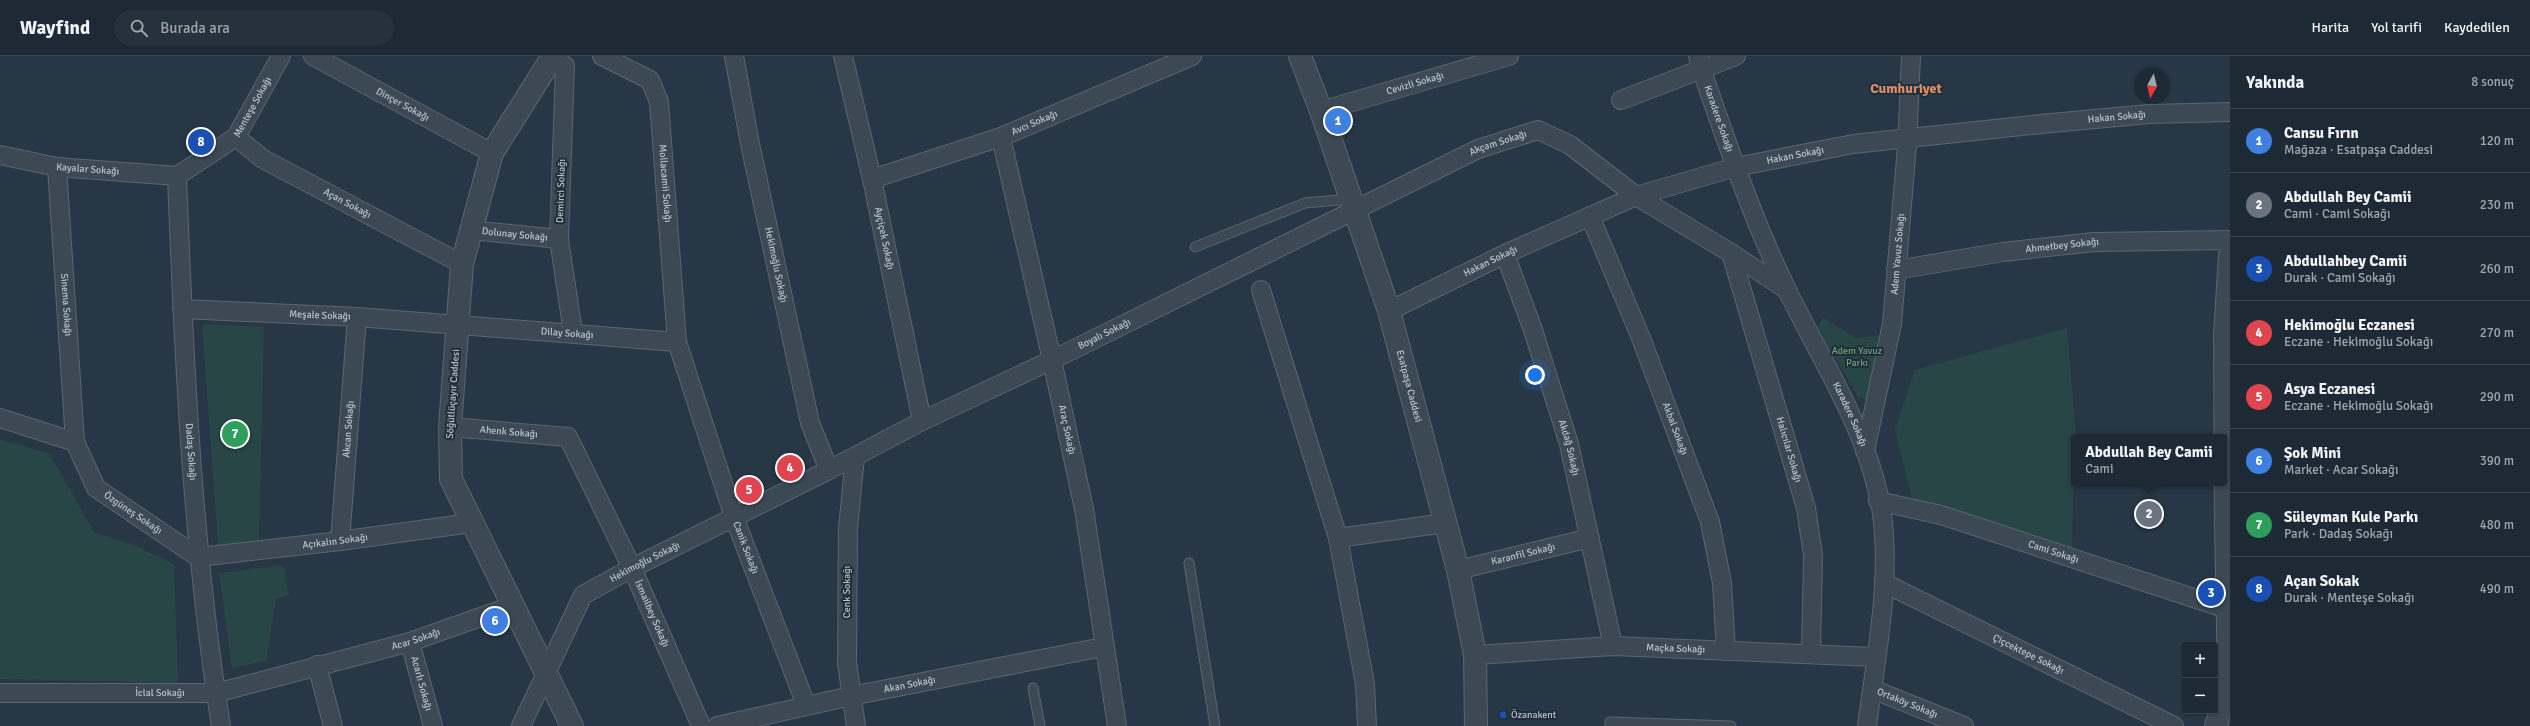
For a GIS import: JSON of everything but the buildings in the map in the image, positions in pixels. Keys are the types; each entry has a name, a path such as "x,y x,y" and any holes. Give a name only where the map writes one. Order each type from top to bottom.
{"street":[{"name":"Menteşe Sokağı","path":"177,176 236,137 280,56"},
{"name":"Dinçer Sokağı","path":"313,56 492,153"},
{"name":"Söğütlüçayır Caddesi","path":"552,56 492,153 462,264 450,427 451,479 471,523 572,726"},
{"name":"Demirci Sokağı","path":"552,56 565,66 559,239 573,333"},
{"name":"Mollacamii Sokağı","path":"602,56 650,80 659,102 677,342"},
{"name":"Hekimoğlu Sokağı","path":"734,56 750,144 810,423 829,470"},
{"name":"Ayçiçek Sokağı","path":"843,56 872,179 922,421"},
{"name":"Avcı Sokağı","path":"872,179 1001,137 1192,56"},
{"name":"Esatpaşa Caddesi","path":"1300,56 1321,111 1389,311 1458,570 1475,655 1476,726"},
{"name":"Cevizli Sokağı","path":"1321,111 1508,56"},
{"path":"1621,100 1700,62 1736,56"},
{"name":"Adem Yavuz Sokağı","path":"1865,450 1892,324 1907,139 1911,56"},
{"name":"Karadere Sokağı","path":"1700,62 1756,223 1787,290 1832,376 1865,450 1882,514 1884,582 1867,726"},
{"name":"Hakan Sokağı","path":"1389,311 1505,254 1636,196 1736,167 1853,144 2149,114 2230,112"},
{"name":"Akçam Sokağı","path":"1352,204 1478,149 1538,130 1570,145 1636,196"},
{"name":"Açan Sokağı","path":"236,137 263,159 462,264"},
{"name":"Araç Sokağı","path":"1001,137 1052,360 1084,509 1103,647 1117,726"},
{"name":"Kayalar Sokağı","path":"0,155 57,167 177,176"},
{"name":"Sinema Sokağı","path":"57,167 75,442"},
{"name":"Dadaş Sokağı","path":"177,176 182,309 198,557 221,726"},
{"path":"1636,196 1731,253 1787,290"},
{"name":"Boyalı Sokağı","path":"855,457 922,421 1052,360 1352,204"},
{"name":"Akbal Sokağı","path":"1590,216 1641,338 1710,522 1722,583 1726,650"},
{"name":"Dolunay Sokağı","path":"471,230 559,239"},
{"name":"Ahmetbey Sokağı","path":"1896,270 2003,252 2094,242 2230,240"},
{"name":"Halıcılar Sokağı","path":"1731,253 1806,508 1813,555 1811,653"},
{"name":"Akdağ Sokağı","path":"1505,254 1533,330 1569,444 1613,646"},
{"path":"2216,726 2230,679 2228,404 2225,335 2230,255"},
{"path":"1261,290 1338,538 1365,684 1367,726"},
{"name":"Meşale Sokağı","path":"182,309 358,317 458,324"},
{"name":"Akcan Sokağı","path":"340,541 358,317"},
{"name":"Dilay Sokağı","path":"458,324 677,342"},
{"name":"Canik Sokağı","path":"677,342 734,517 806,705"},
{"path":"0,418 75,442"},
{"name":"Ahenk Sokağı","path":"450,427 568,437"},
{"name":"İsmailbey Sokağı","path":"568,437 632,568 701,726"},
{"name":"Özgüneş Sokağı","path":"75,442 96,488 198,557"},
{"name":"Hekimoğlu Sokağı","path":"521,726 583,595 632,568 855,457"},
{"name":"Cenk Sokağı","path":"855,457 848,528 847,663 856,726"},
{"name":"Cami Sokağı","path":"1878,500 1941,515 2229,610"},
{"name":"Açıkalın Sokağı","path":"198,557 340,541 471,523"},
{"path":"1338,538 1445,524"},
{"name":"Karanfil Sokağı","path":"1458,570 1590,538"},
{"name":"Çiçcektepe Sokağı","path":"1884,582 2174,726"},
{"name":"Acar Sokağı","path":"317,666 410,642 512,606"},
{"name":"Acarlı Sokağı","path":"410,642 433,726"},
{"name":"Maçka Sokağı","path":"1475,655 1613,646 1811,653 1875,657"},
{"name":"Akan Sokağı","path":"717,726 806,705 1103,647"},
{"path":"317,666 333,726"},
{"name":"İclal Sokağı","path":"0,693 216,693 317,666"},
{"name":"Ortaköy Sokağı","path":"1872,689 1964,726"}],"lane":[{"path":"1195,247 1305,202 1352,204"},
{"path":"1189,563 1215,726"},
{"path":"1033,688 1040,726"},
{"path":"1610,726 1610,722 1731,726"}],"green space":[{"name":"Adem Yavuz Parkı","path":"1823,318 1857,338 1881,335 1869,401 1858,397 1818,328"},
{"path":"202,324 264,327 259,540 218,545"},
{"path":"2067,328 2076,434 2071,434 2071,486 2073,486 2072,555 1912,498 1895,430 1915,370"},
{"path":"0,440 49,453 94,532 134,545 174,564 178,683 0,679"},
{"path":"283,565 289,595 276,599 266,661 232,668 219,573"}],"place":[{"name":"Cansu Fırın","path":"1338,121"},
{"name":"Açan Sokak","path":"201,142"},
{"name":"Süleyman Kule Parkı","path":"235,434"},
{"name":"Hekimoğlu Eczanesi","path":"790,468"},
{"name":"Asya Eczanesi","path":"749,490"},
{"name":"Abdullah Bey Camii","path":"2149,514"},
{"name":"Abdullahbey Camii","path":"2211,593"},
{"name":"Şok Mini","path":"495,621"},
{"name":"Özanakent","path":"1503,715"}],"district":[{"name":"Cumhuriyet","path":"1906,88"}]}
